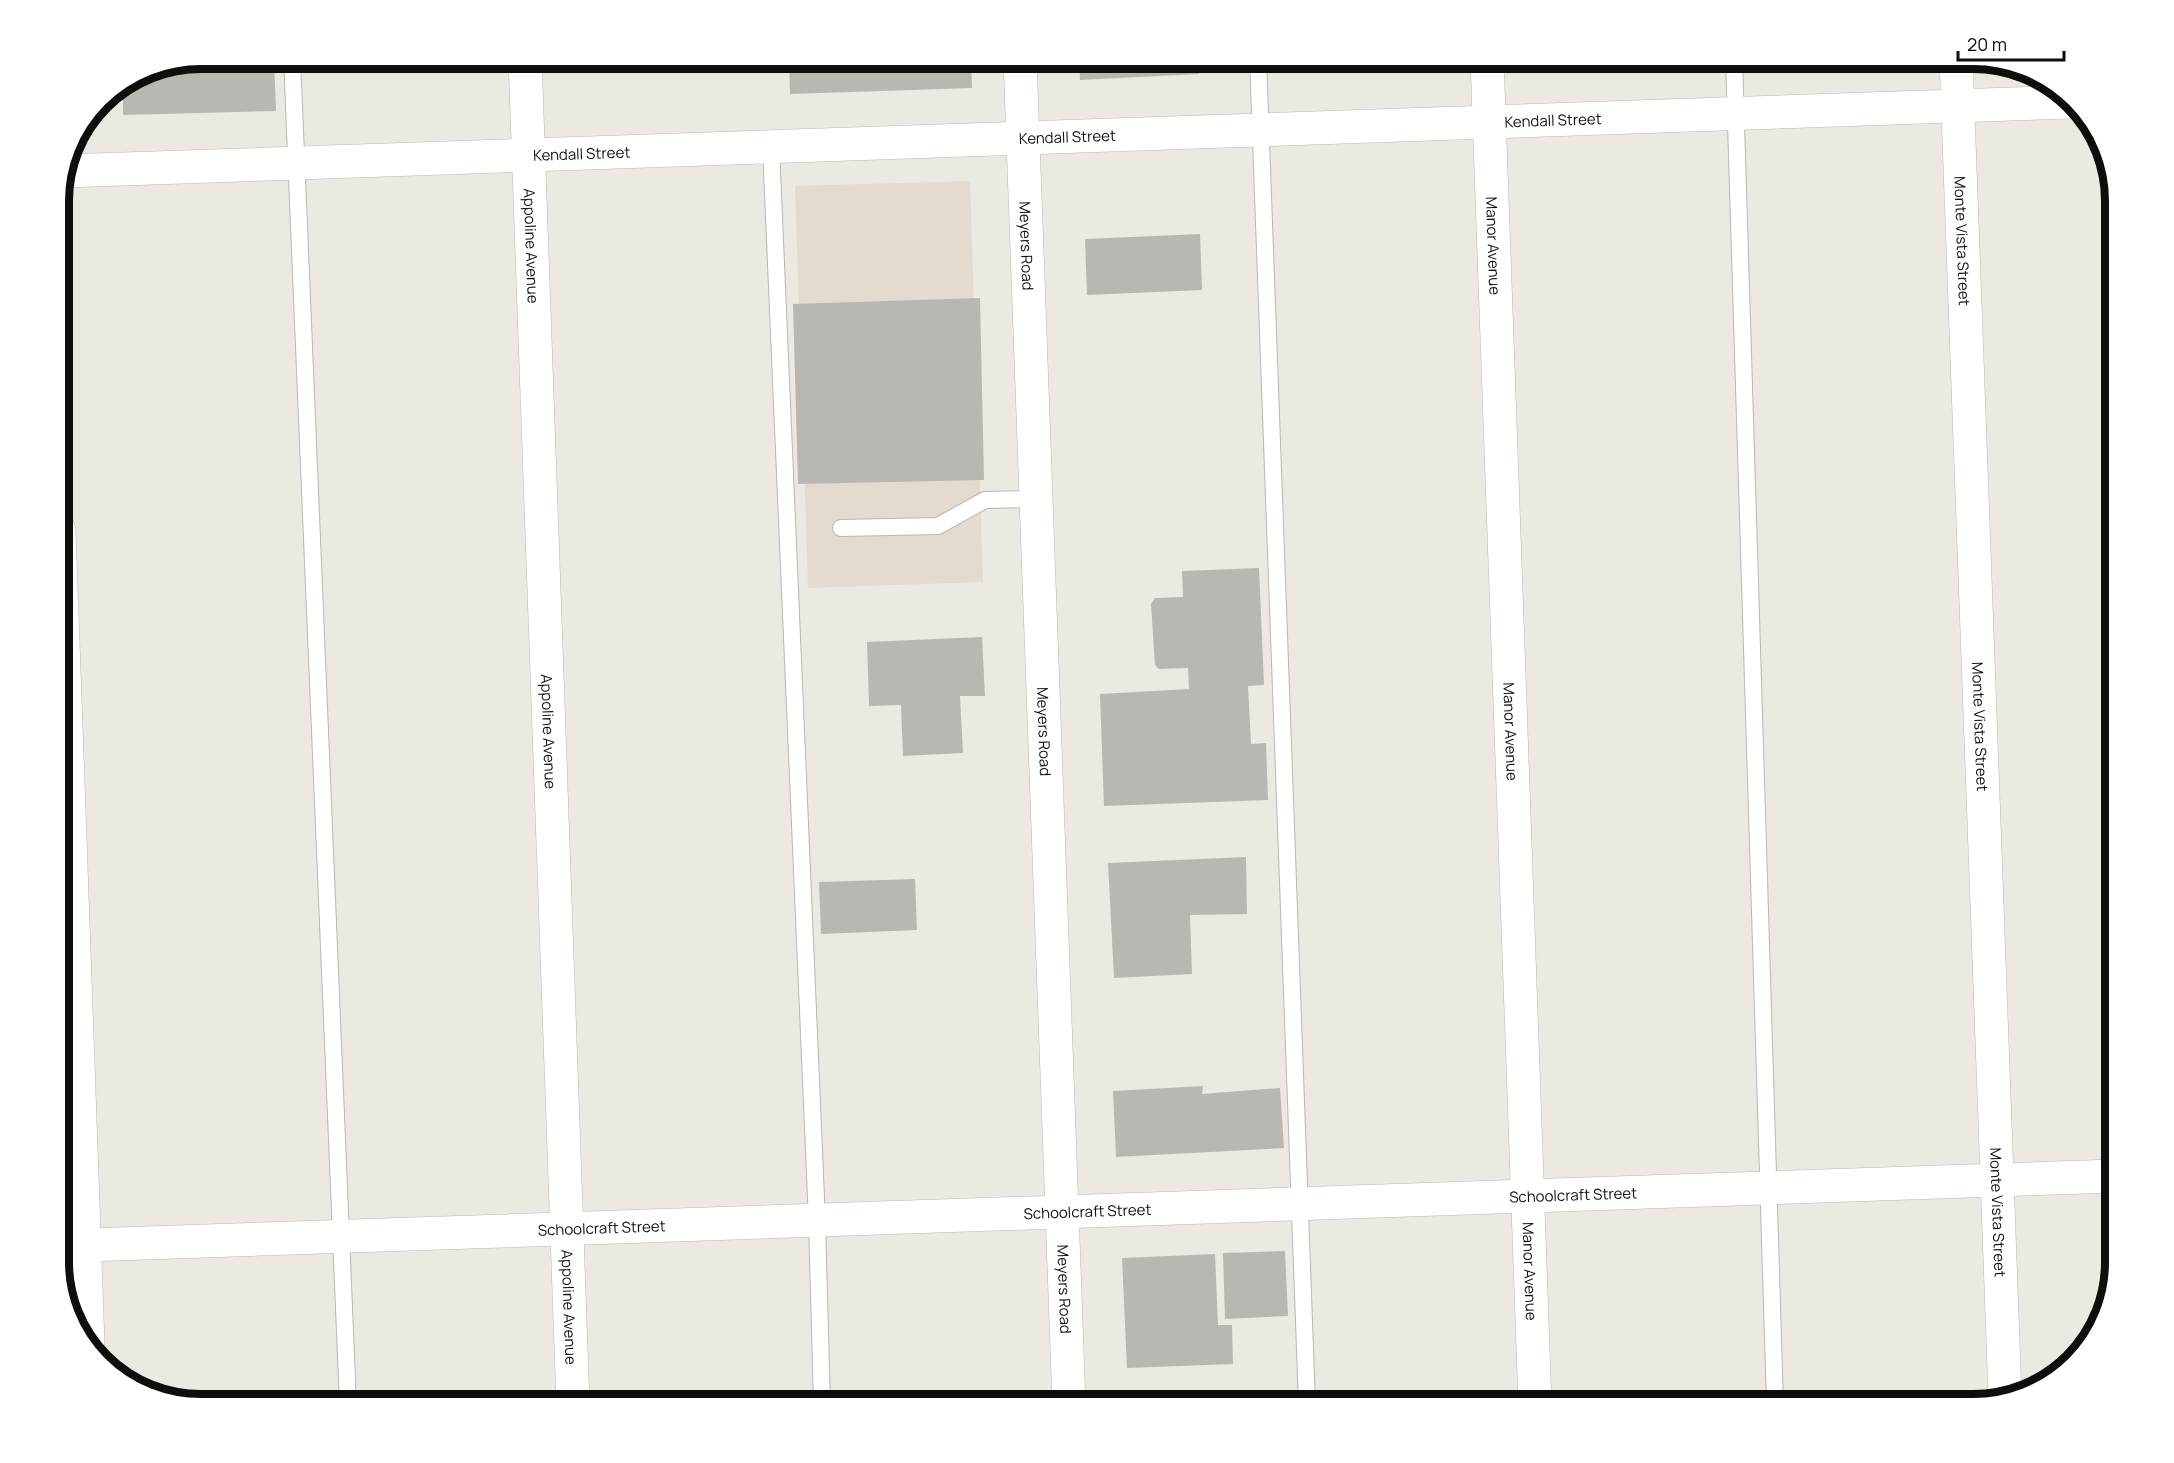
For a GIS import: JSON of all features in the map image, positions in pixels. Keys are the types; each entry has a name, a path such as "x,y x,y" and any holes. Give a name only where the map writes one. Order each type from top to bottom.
{"street":[{"name":"Appoline Avenue","path":"525,69 573,1394"},
{"name":"Meyers Road","path":"1020,69 1069,1394"},
{"name":"Manor Avenue","path":"1487,69 1535,1394"},
{"name":"Monte Vista Street","path":"1956,69 2005,1390"},
{"name":"Kendall Street","path":"73,171 2060,102"},
{"path":"69,1081 72,1246 85,1323"},
{"name":"Schoolcraft Street","path":"72,1246 2105,1176"}],"lane":[{"path":"292,69 343,1237 348,1394"},
{"path":"1258,69 1307,1394"},
{"path":"1734,69 1775,1394"},
{"path":"771,147 817,1221 822,1394"},
{"path":"842,528 938,526 986,500 1036,499"}],"shaded area":[{"path":"970,181 983,582 808,588 795,186"}],"building":[{"path":"202,69 274,69 276,111 123,115 123,95 151,79 167,74"},
{"path":"789,69 971,69 972,88 790,94"},
{"path":"1080,69 1199,69 1199,74 1080,80"},
{"path":"1200,234 1202,290 1087,295 1085,239"},
{"path":"980,298 984,480 798,484 793,304"},
{"path":"1259,568 1264,685 1248,686 1251,744 1266,743 1268,800 1104,806 1100,694 1189,689 1188,668 1159,669 1155,665 1151,604 1155,598 1183,597 1182,571"},
{"path":"982,637 985,696 960,696 963,753 903,756 901,705 869,706 867,642"},
{"path":"1246,857 1247,914 1190,915 1192,974 1114,978 1108,863"},
{"path":"915,879 917,930 821,934 819,882"},
{"path":"1203,1086 1202,1094 1280,1088 1284,1148 1116,1157 1113,1091"},
{"path":"1285,1251 1288,1316 1225,1319 1223,1253"},
{"path":"1215,1254 1218,1325 1232,1325 1233,1364 1127,1368 1122,1258"}]}
